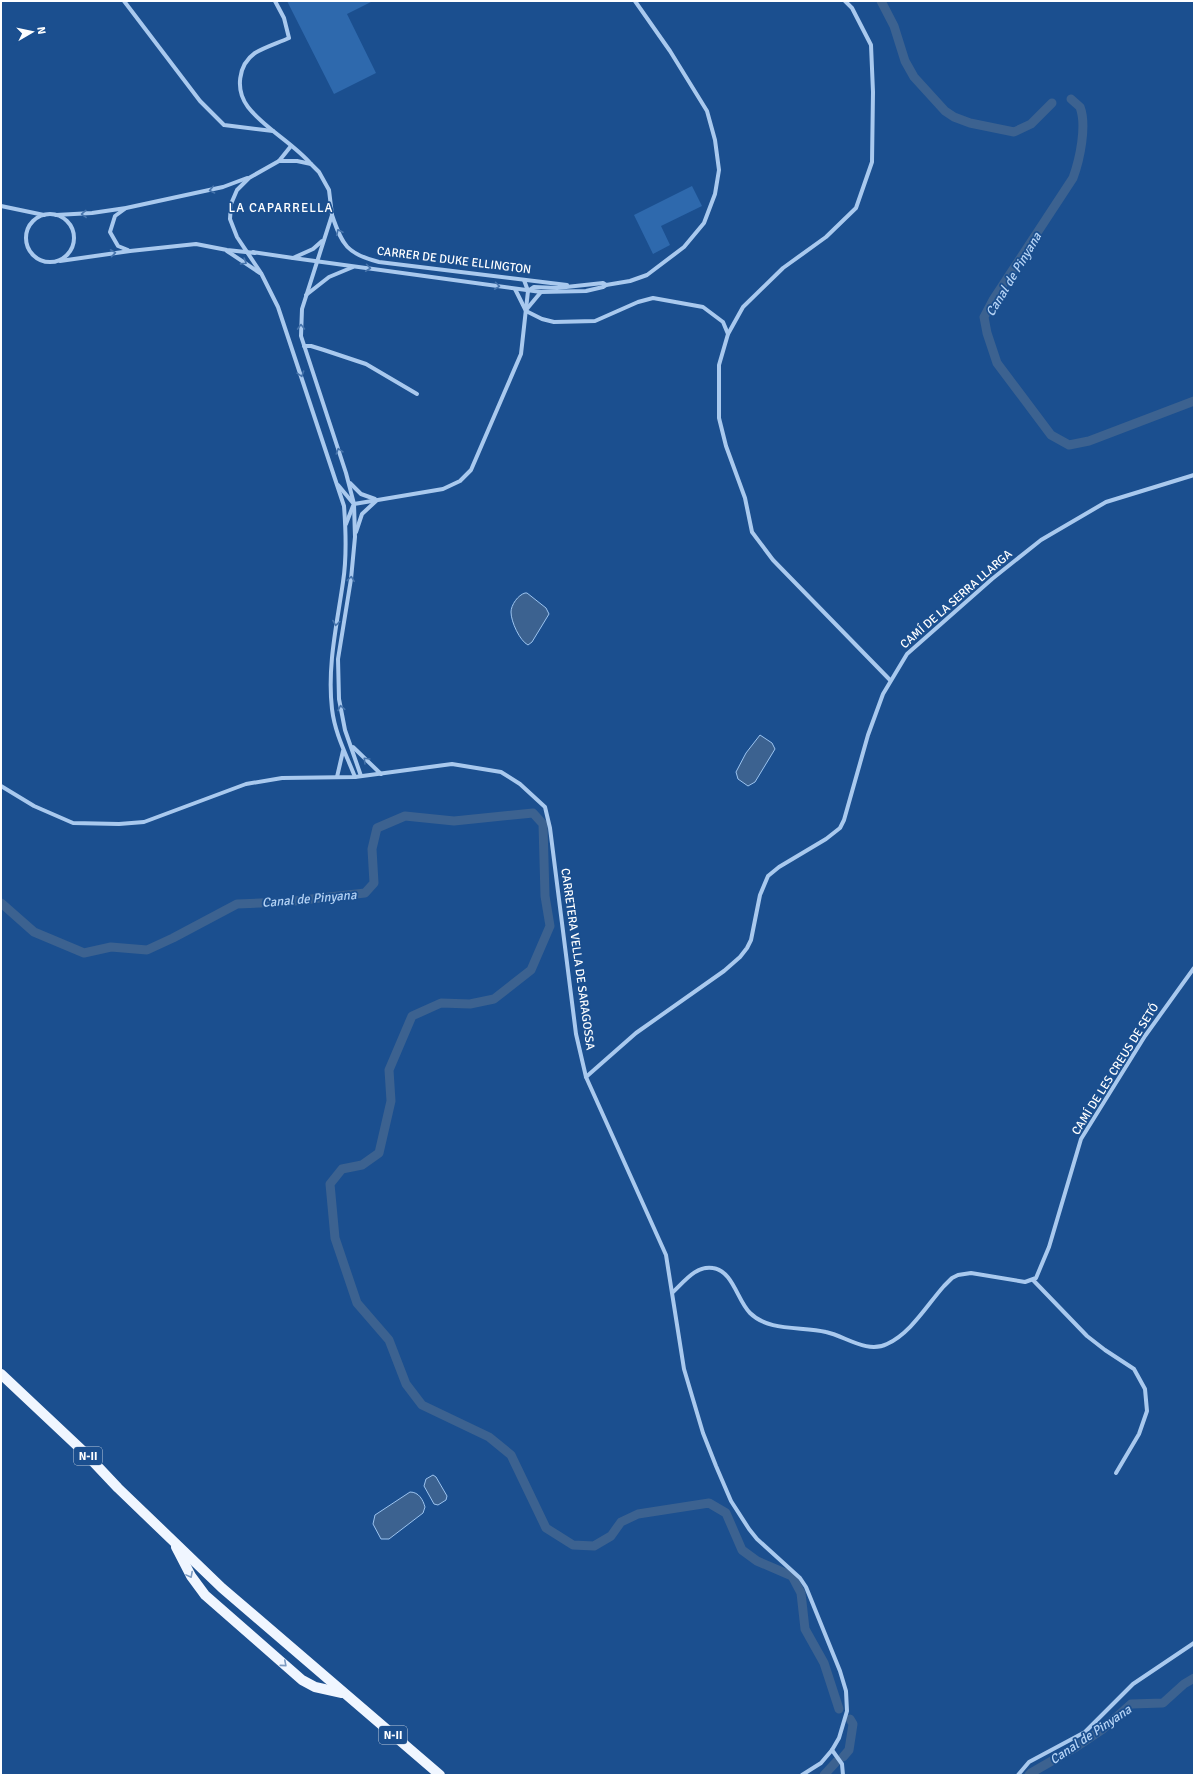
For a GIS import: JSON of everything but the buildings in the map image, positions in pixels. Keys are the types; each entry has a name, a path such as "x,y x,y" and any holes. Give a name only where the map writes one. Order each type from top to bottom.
{"main road":[{"name":"N-II","path":"1,1374 85,1453 118,1488 228,1593 440,1775"},
{"path":"173,1540 191,1576 205,1595 302,1680 315,1687 346,1694"}],"street":[{"path":"124,1 200,101 224,125 273,131"},
{"path":"275,1 284,18 289,38 256,53 244,63 239,77 241,93 248,107 319,172 329,190 332,215 316,261 300,323 301,336 348,480 354,504 355,537 351,579 338,659 339,698 345,730 361,776"},
{"name":"CARRER DE DUKE ELLINGTON","path":"293,258 541,292 586,291 606,285 630,281 647,275 684,247 704,223 715,194 719,170 715,140 707,111 670,52 635,1"},
{"path":"845,1 852,8 871,45 873,92 872,162 856,208 826,237 783,268 743,307 728,334 719,365 719,418 726,446 746,498 752,532 773,560 890,680"},
{"path":"1,206 44,215 92,213 126,208 223,187 249,178 278,161 291,146"},
{"path":"278,161 297,161 311,164"},
{"path":"249,178 237,190 231,204 230,219 242,244 261,273 278,307 344,506 347,539 343,580 334,638 330,688 332,710 338,739 355,777"},
{"path":"126,208 115,216 110,232 118,246 130,251"},
{"path":"44,215 37,218 29,227 26,239 27,247 31,254 37,259 52,263 130,251 196,244 227,250 293,258 313,249 324,239"},
{"path":"56,215 68,223 74,236 71,251 60,261"},
{"name":"CARRER DE DUKE ELLINGTON","path":"332,215 337,231 346,246 360,257 379,262 574,285"},
{"path":"242,244 255,253"},
{"path":"227,250 261,273"},
{"name":"CARRER DE DUKE ELLINGTON","path":"306,295 329,277 355,267"},
{"path":"354,504 443,489 460,481 471,470 521,354 528,291 524,280"},
{"name":"CARRER DE DUKE ELLINGTON","path":"528,291 534,286 557,288 603,283 606,285"},
{"path":"515,289 526,311 554,322 581,323 600,320 638,302 653,298 703,307 723,322 728,334"},
{"path":"526,311 541,292"},
{"path":"304,346 318,348 366,364 417,394"},
{"name":"CAMÍ DE LA SERRA LLARGA","path":"586,1077 636,1033 724,971 740,957 751,940 760,895 768,876 779,867 826,839 840,828 844,820 868,735 882,694 907,654 992,579 1041,540 1106,502 1194,476"},
{"path":"348,480 361,494 378,500"},
{"path":"336,483 354,504"},
{"path":"355,537 362,514 378,500"},
{"path":"346,526 354,504"},
{"path":"351,745 381,775"},
{"path":"337,777 343,751"},
{"name":"CARRETERA VELLA DE SARAGOSSA","path":"1,786 40,809 73,823 119,824 144,822 246,784 282,778 323,779 381,775 452,764 501,772 520,784 545,807 550,828 576,1034 586,1077 666,1255 673,1292 680,1345 690,1390 703,1433 728,1494 743,1521 757,1539 800,1578 806,1587 840,1672 846,1691 847,1711 840,1738 822,1763 802,1775"},
{"name":"CAMÍ DE LES CREUS DE SETÓ","path":"1033,1280 1036,1278 1049,1247 1081,1139 1145,1036 1194,968"},
{"path":"673,1292 696,1271 706,1268 720,1270 729,1280 751,1314 765,1323 829,1332 848,1340 873,1347 888,1344 901,1335 944,1286 952,1278 958,1275 971,1273 1025,1282 1033,1280 1087,1336 1134,1369 1145,1389 1147,1411 1142,1426 1139,1434 1116,1473"},
{"path":"1018,1775 1029,1762 1085,1732 1133,1684 1194,1643"},
{"path":"832,1750 842,1764 843,1775"}],"shaded area":[{"path":"287,1 373,1 347,14 376,73 334,94"},
{"path":"692,186 702,206 661,226 670,245 653,254 634,215"},
{"path":"525,593 546,608 549,614 532,642 528,645 522,640 516,631 511,616 512,606 515,601"},
{"path":"760,735 772,743 775,749 755,782 748,786 738,779 736,772 746,753"},
{"path":"433,1475 436,1477 447,1496 446,1500 438,1505 434,1504 424,1486 426,1479"},
{"path":"410,1492 416,1493 422,1499 425,1507 423,1513 389,1539 381,1539 373,1524 375,1515"}],"waterway":[{"name":"Canal de Pinyana","path":"881,1 894,26 905,61 914,77 945,111 954,117 970,123 1014,132 1031,124 1052,103"},
{"name":"Canal de Pinyana","path":"1071,99 1080,107 1083,123 1082,142 1073,178 993,300 984,317 987,333 997,363 1051,435 1069,445 1089,441 1194,401"},
{"name":"Canal de Pinyana","path":"1,903 34,932 84,953 111,947 147,950 237,904 285,902 365,893 374,883 372,849 377,828 405,816 454,821 533,813 543,824 545,896 550,926 531,970 494,999 470,1004 441,1003 412,1016 389,1070 391,1101 379,1153 362,1165 342,1169 330,1184 335,1238 357,1303 389,1340 406,1384 422,1405 489,1437 511,1455 546,1528 573,1545 594,1546 611,1536 621,1522 638,1514 709,1503 726,1513 742,1550 757,1561 792,1576 801,1593 805,1629 824,1663 839,1709"},
{"name":"Canal de Pinyana","path":"1029,1775 1103,1729 1131,1704 1163,1703 1184,1684 1194,1678"},
{"name":"Canal de Pinyana","path":"843,1757 849,1750 853,1724 850,1719"},
{"name":"Canal de Pinyana","path":"824,1775 837,1761"}],"district":[{"name":"LA CAPARRELLA","path":"281,207"}]}
